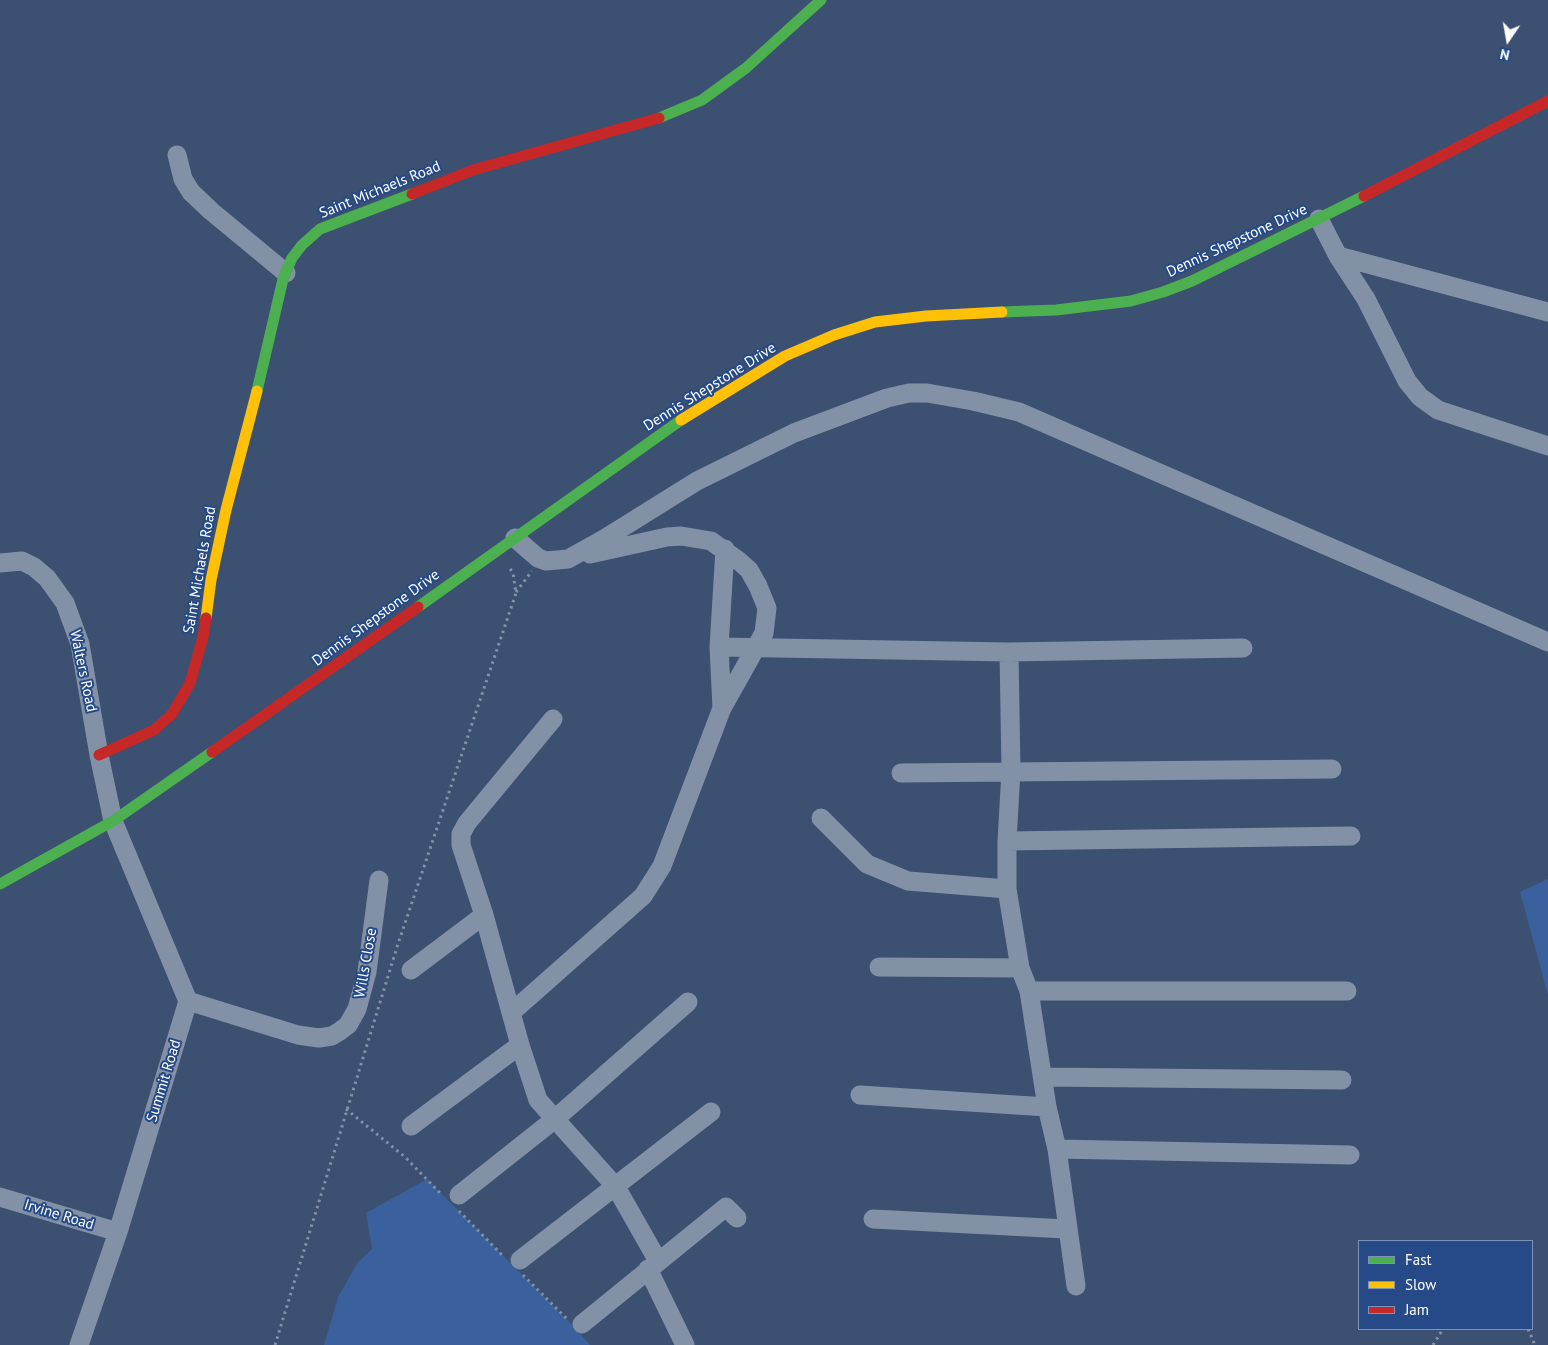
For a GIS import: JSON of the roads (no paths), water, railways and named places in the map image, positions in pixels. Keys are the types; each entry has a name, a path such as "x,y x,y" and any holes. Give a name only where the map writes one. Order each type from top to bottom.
{"street":[{"name":"Saint Michaels Road","path":"99,755 154,730 172,714 190,683 204,637 211,580 226,510 286,273 302,245 320,229 473,170 653,120 702,100 746,68 821,0"},
{"name":"Dennis Shepstone Drive","path":"0,884 113,821 661,433 732,387 785,356 834,334 875,322 926,316 1056,310 1131,301 1192,281 1319,219 1548,101"},
{"path":"177,154 183,179 192,192 210,211 286,273"},
{"path":"1319,219 1338,256 1366,299 1407,381 1420,396 1438,410 1548,446"},
{"path":"1338,256 1548,312"},
{"path":"568,559 604,539 697,481 794,433 887,398 909,393 927,393 973,400 1018,412 1548,642"},
{"path":"512,1012 643,896 662,866 722,708 764,633 767,608 758,586 748,570 725,549 711,541 681,536 568,559 546,561 531,553 515,538"},
{"path":"722,708 719,646 725,549"},
{"name":"Walters Road","path":"0,563 22,562 34,567 47,578 65,604 80,644 99,755 113,821"},
{"path":"719,646 1009,652 1243,648"},
{"path":"1009,652 1011,771 1007,841 1008,889 1020,968 1029,991 1044,1077 1047,1107 1057,1149 1066,1229 1076,1286"},
{"path":"553,718 467,822 461,834 461,845 484,915 520,1045 538,1100 616,1187 653,1265 686,1345"},
{"path":"901,773 1332,769"},
{"path":"821,818 867,864 908,881 1008,889"},
{"path":"113,821 188,1002"},
{"path":"1007,841 1351,836"},
{"name":"Wills Close","path":"188,1002 298,1035 319,1038 332,1036 340,1031 348,1025 357,1009 367,972 379,880"},
{"path":"411,970 484,915"},
{"path":"879,967 1020,968"},
{"path":"1029,991 1347,991"},
{"name":"Summit Road","path":"80,1345 118,1232 188,1002"},
{"path":"454,1201 555,1119 688,1002"},
{"path":"411,1126 520,1045"},
{"path":"1044,1077 1342,1080"},
{"path":"860,1094 1047,1107"},
{"path":"516,1265 712,1112"},
{"path":"1057,1149 1350,1154"},
{"name":"Irvine Road","path":"0,1197 118,1232"},
{"path":"576,1324 726,1207 737,1218"},
{"path":"873,1219 1066,1229"}]}
